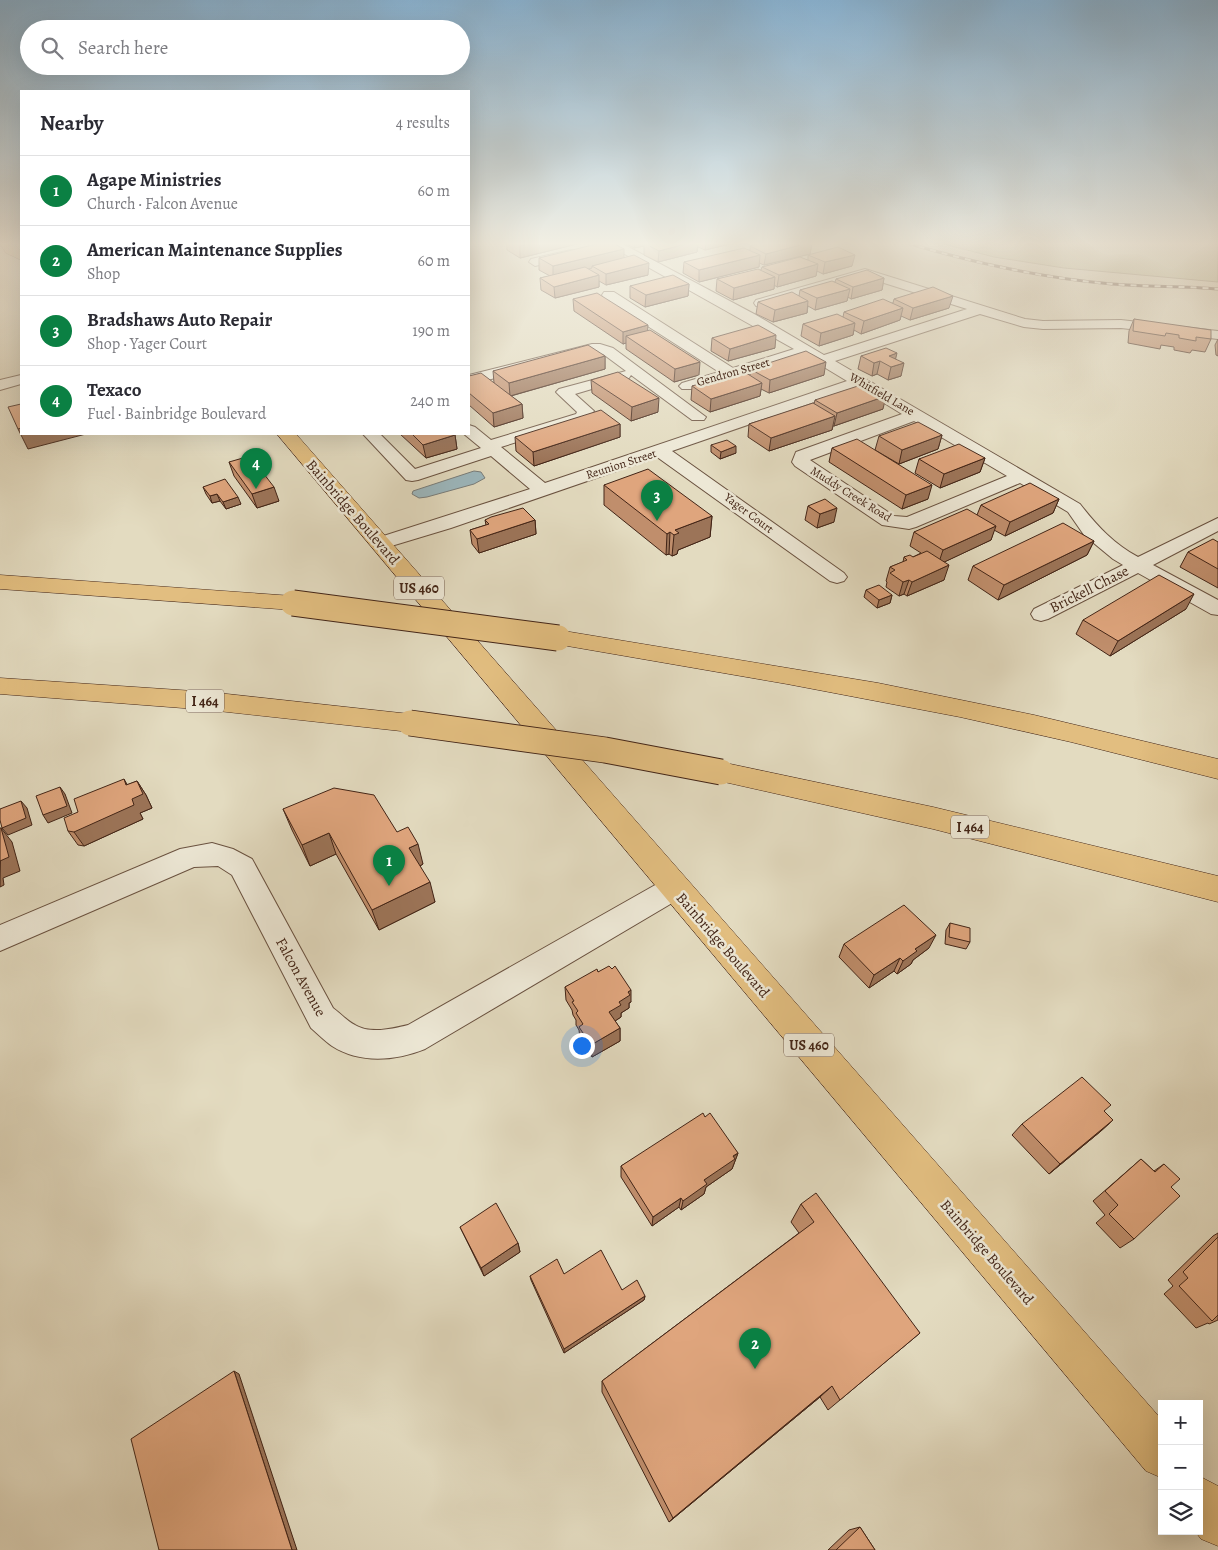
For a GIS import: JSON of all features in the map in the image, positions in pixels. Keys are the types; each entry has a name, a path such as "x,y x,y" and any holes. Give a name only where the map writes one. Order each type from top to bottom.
{"main road":[{"name":"Bainbridge Boulevard","path":"287,435 1158,1450"},
{"path":"0,582 293,603 558,638 772,673 924,701 1108,742 1218,769"},
{"name":"I 464","path":"0,686 209,701 410,723 605,750 721,772 933,818 1218,889"},
{"path":"1203,1505 1218,1522"}],"street":[{"path":"636,315 731,373"},
{"name":"Whitfield Lane","path":"746,315 861,381 1074,508 1091,531 1120,555 1218,609"},
{"path":"824,360 962,315"},
{"path":"1003,315 1034,324 1121,324 1218,335"},
{"path":"470,380 592,348 600,348 608,351 698,417"},
{"name":"Gendron Street","path":"687,386 807,350"},
{"path":"372,435 412,476 582,417 586,411 564,392 636,372"},
{"path":"0,386 20,380"},
{"name":"Reunion Street","path":"381,543 444,524 861,381"},
{"name":"Muddy Creek Road","path":"917,414 802,456 801,462 889,521 909,523 1022,476"},
{"path":"470,431 542,490"},
{"name":"Yager Court","path":"660,451 718,490 838,577"},
{"path":"1137,564 1218,524"},
{"name":"Brickell Chase","path":"1041,614 1137,564"},
{"name":"Falcon Avenue","path":"0,938 190,858 204,855 228,857 242,867 322,1018 344,1036 366,1044 390,1044 414,1039 674,888"}],"water":[{"path":"474,471 481,472 485,478 474,484 427,497 419,498 412,494 413,491"}],"building":[{"path":"598,315 633,315 648,325 623,332"},
{"path":"832,315 840,315 855,323 821,333 803,324"},
{"path":"851,315 881,315 864,321"},
{"path":"1134,319 1211,330 1211,339 1196,337 1196,341 1179,338 1179,335 1166,333 1165,336 1133,331"},
{"path":"758,325 776,335 730,349 712,338"},
{"path":"650,330 700,362 675,369 626,336"},
{"path":"588,345 605,356 509,383 493,371"},
{"path":"886,348 897,353 889,356 904,363 891,367 880,361 874,363 861,356"},
{"path":"806,351 826,362 770,380 750,369"},
{"path":"743,371 762,383 711,399 692,386"},
{"path":"618,372 659,398 632,407 591,380"},
{"path":"481,373 522,404 493,413 470,394 470,376"},
{"path":"864,384 886,396 837,413 815,400"},
{"path":"813,403 835,416 771,438 749,424"},
{"path":"20,404 20,428 18,429 8,407"},
{"path":"601,410 620,424 533,452 515,437"},
{"path":"918,422 942,435 902,450 879,436"},
{"path":"413,435 455,435 423,445"},
{"path":"857,439 932,485 906,495 832,448"},
{"path":"727,440 736,446 721,452 711,445"},
{"path":"959,444 985,458 944,474 919,459"},
{"path":"250,456 274,487 252,494 229,462"},
{"path":"648,469 712,516 675,530 679,533 674,535 670,532 667,534 604,485"},
{"path":"225,479 238,497 223,502 217,494 210,496 203,487"},
{"path":"1030,483 1059,499 1010,522 981,505"},
{"path":"825,499 837,508 820,514 808,506"},
{"path":"523,508 535,520 477,539 470,530 489,524 485,520 491,517"},
{"path":"967,509 996,526 943,550 914,532"},
{"path":"1063,523 1094,541 1004,585 973,566"},
{"path":"1213,539 1218,542 1218,569 1188,552"},
{"path":"927,551 949,565 912,582 909,580 903,582 890,573 895,570 890,567 907,560 904,557 910,555 913,557"},
{"path":"1159,575 1194,594 1118,641 1083,620"},
{"path":"879,585 892,595 879,600 866,590"},
{"path":"124,779 126,785 137,781 143,794 132,799 134,805 74,832 68,831 64,818 78,812 74,799"},
{"path":"60,787 67,806 43,815 36,796"},
{"path":"334,788 374,795 397,832 408,827 418,844 409,848 430,882 372,910 329,833 302,845 283,809"},
{"path":"21,801 26,818 2,828 0,809"},
{"path":"0,828 9,857 0,861"},
{"path":"904,905 936,935 915,949 917,951 903,961 900,958 874,975 844,944"},
{"path":"950,923 970,928 970,942 949,937"},
{"path":"609,966 612,969 615,966 631,990 628,992 630,995 619,1002 621,1005 609,1012 620,1028 591,1045 579,1027 583,1024 576,1013 578,1011 572,1002 574,1001 565,987 597,969 598,972"},
{"path":"1082,1077 1111,1105 1104,1111 1113,1120 1060,1164 1022,1124"},
{"path":"703,1113 705,1117 710,1113 738,1153 733,1156 735,1159 704,1180 707,1184 683,1201 681,1198 653,1217 621,1166"},
{"path":"1141,1159 1155,1172 1164,1164 1180,1179 1171,1187 1180,1196 1134,1239 1109,1214 1118,1205 1105,1191"},
{"path":"816,1193 920,1333 840,1400 832,1386 673,1518 602,1381 814,1222 801,1204"},
{"path":"496,1203 518,1243 481,1268 460,1227"},
{"path":"1218,1237 1218,1315 1212,1321 1179,1286 1188,1278 1183,1272"},
{"path":"601,1250 622,1290 637,1280 645,1296 564,1349 530,1276 557,1259 564,1274"},
{"path":"234,1371 292,1550 159,1550 131,1439"},
{"path":"860,1527 875,1550 836,1550"}],"place":[{"name":"Texaco","path":"256,489"},
{"name":"Bradshaws Auto Repair","path":"657,521"},
{"name":"Agape Ministries","path":"389,886"},
{"name":"American Maintenance Supplies","path":"755,1369"}]}
